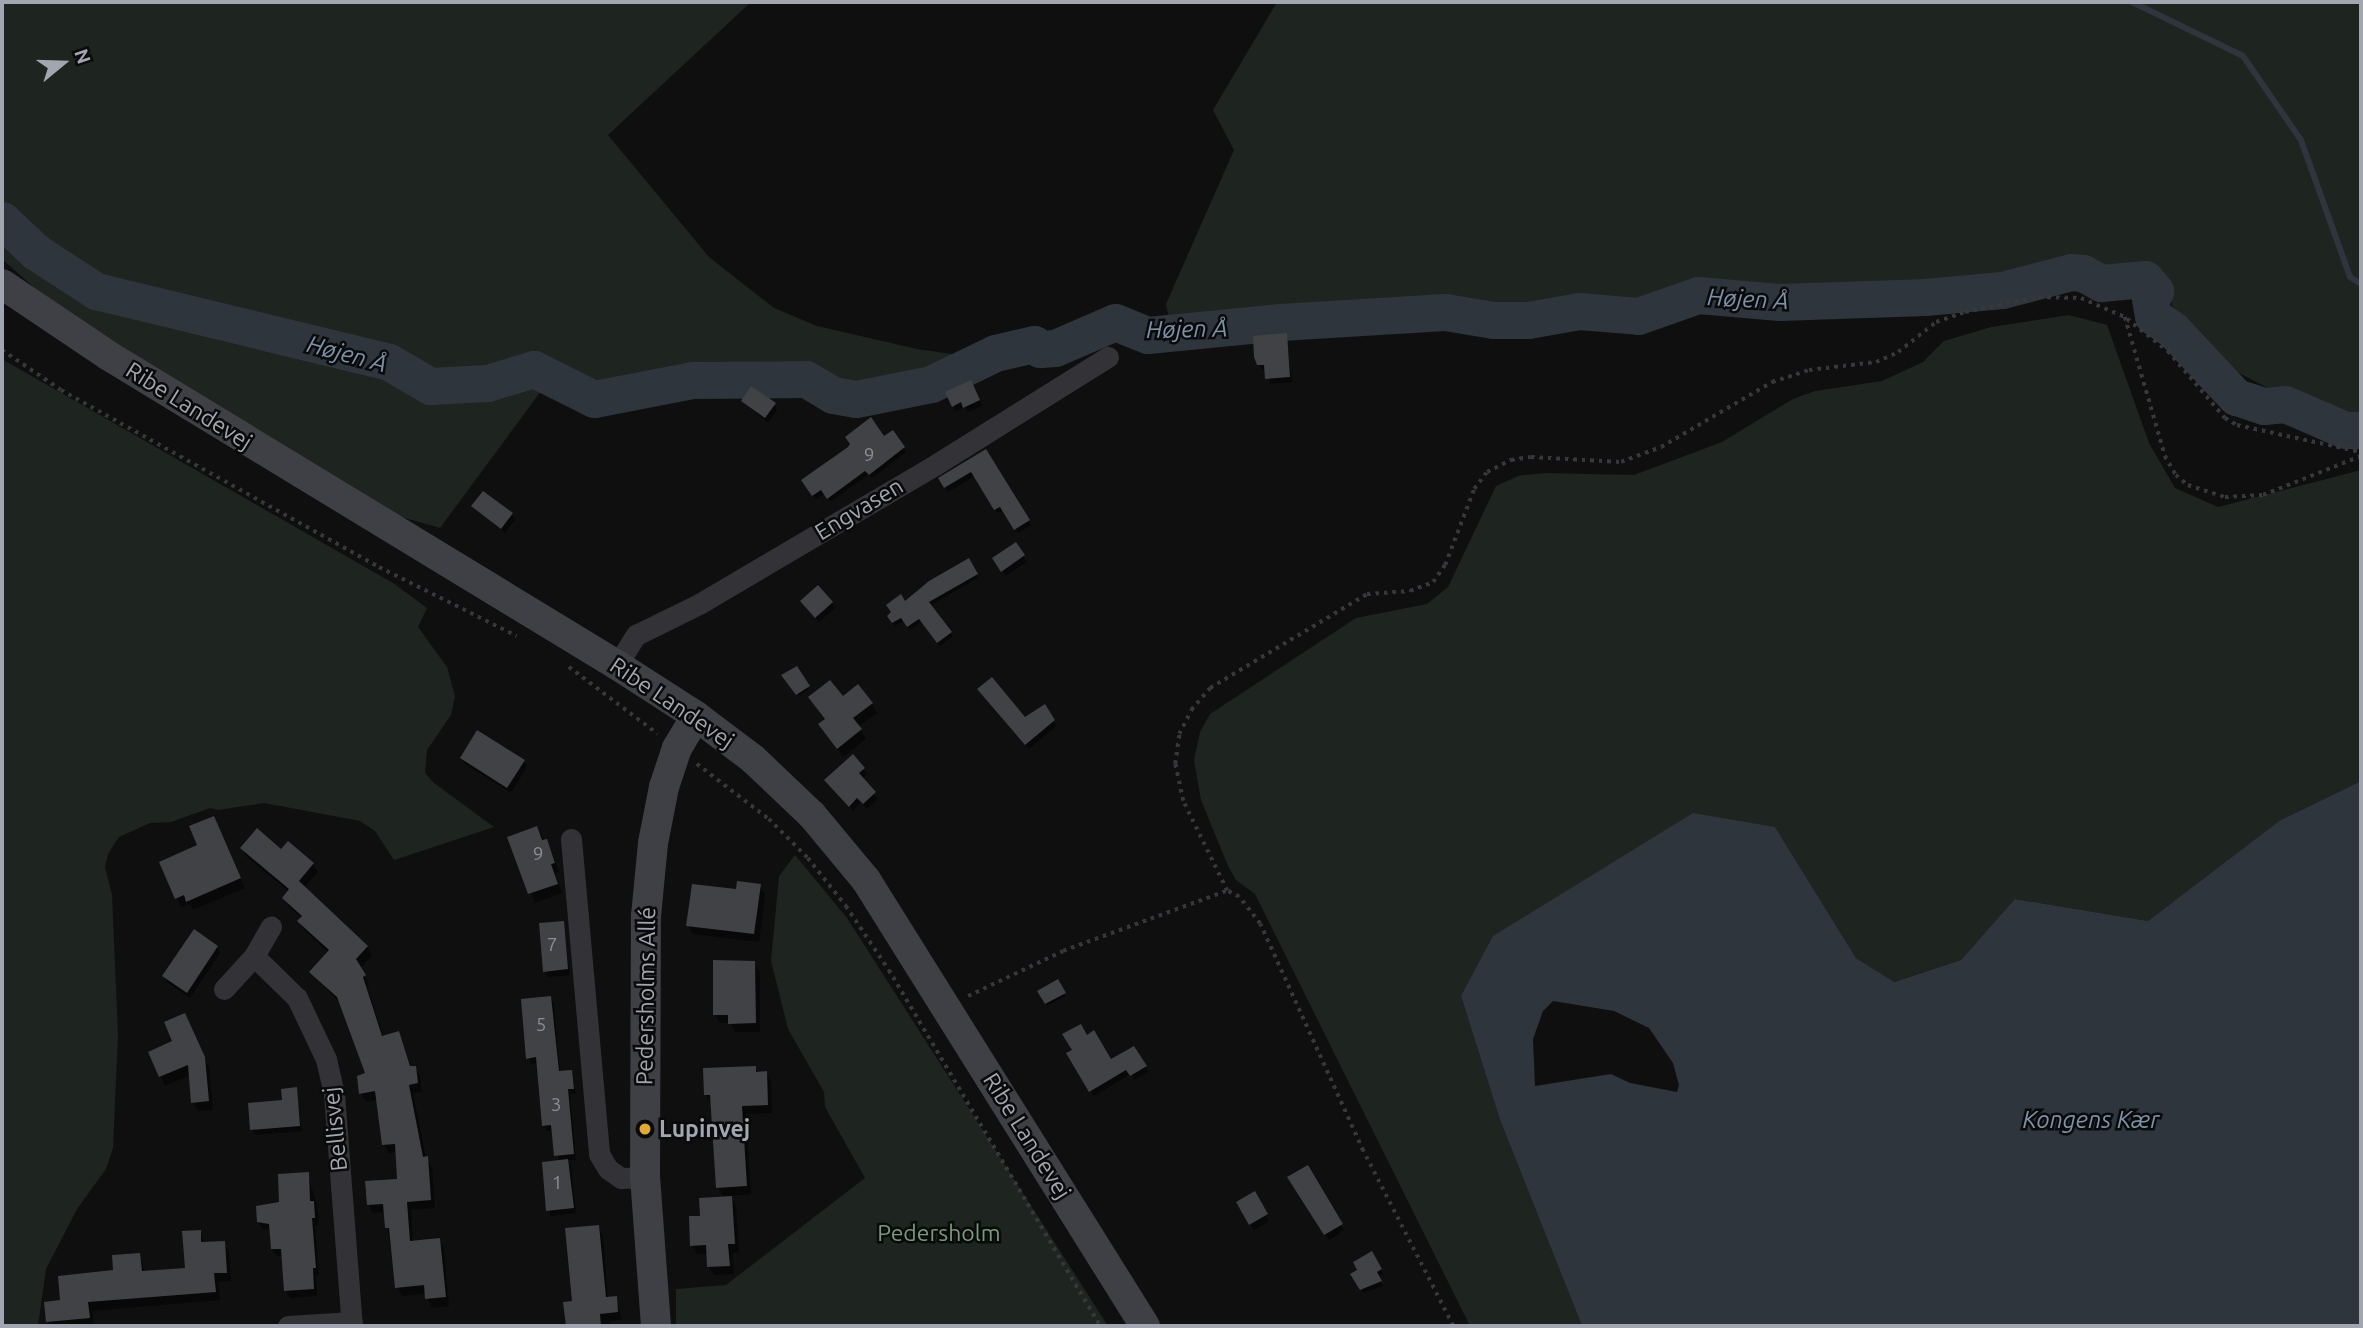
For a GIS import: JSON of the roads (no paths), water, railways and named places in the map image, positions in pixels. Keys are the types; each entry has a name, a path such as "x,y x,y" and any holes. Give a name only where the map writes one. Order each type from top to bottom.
{"main road":[{"name":"Ribe Landevej","path":"2,284 109,356 617,665 696,716 754,760 811,815 866,880 1145,1326"},
{"name":"Pedersholms Allé","path":"656,1326 645,1177 646,916 653,843 664,787 677,748 696,716"}],"street":[{"name":"Engvasen","path":"617,665 636,635 699,604 923,472 1108,357"},
{"path":"571,839 600,1154 608,1169 621,1178 645,1177"},
{"path":"224,989 254,956 271,927"},
{"name":"Bellisvej","path":"254,956 297,998 326,1059 334,1094 352,1324"},
{"path":"288,1326 352,1324"}],"water":[{"name":"Kongens Kær","path":"2361,781 2361,1326 1582,1326 1500,1120 1461,996 1493,936 1693,813 1775,827 1856,958 1894,982 1961,960 2015,899 2148,921 2279,821","holes":["1553,1001 1614,1011 1649,1028 1673,1063 1679,1085 1677,1092 1630,1083 1611,1074 1535,1086 1533,1039 1543,1011"]}],"waterway":[{"path":"2132,2 2243,56 2301,140 2350,277 2361,284"},
{"name":"Højen Å","path":"2,220 36,252 96,291 389,362 430,386 487,383 534,369 594,399 693,380 806,379 833,395 856,399 931,384 995,353 1034,344 1040,349 1055,348 1115,322 1148,335 1280,322 1445,312 1493,320 1528,320 1579,311 1638,316 1698,295 1780,302 1925,297 2002,290 2071,272 2083,273 2101,283 2145,279 2155,291 2150,299 2153,316 2173,330 2236,397 2264,406 2285,404 2345,430 2361,430"}],"place":[{"name":"Lupinvej","path":"645,1129"}],"park label":[{"name":"Pedersholm","path":"939,1233"}]}
